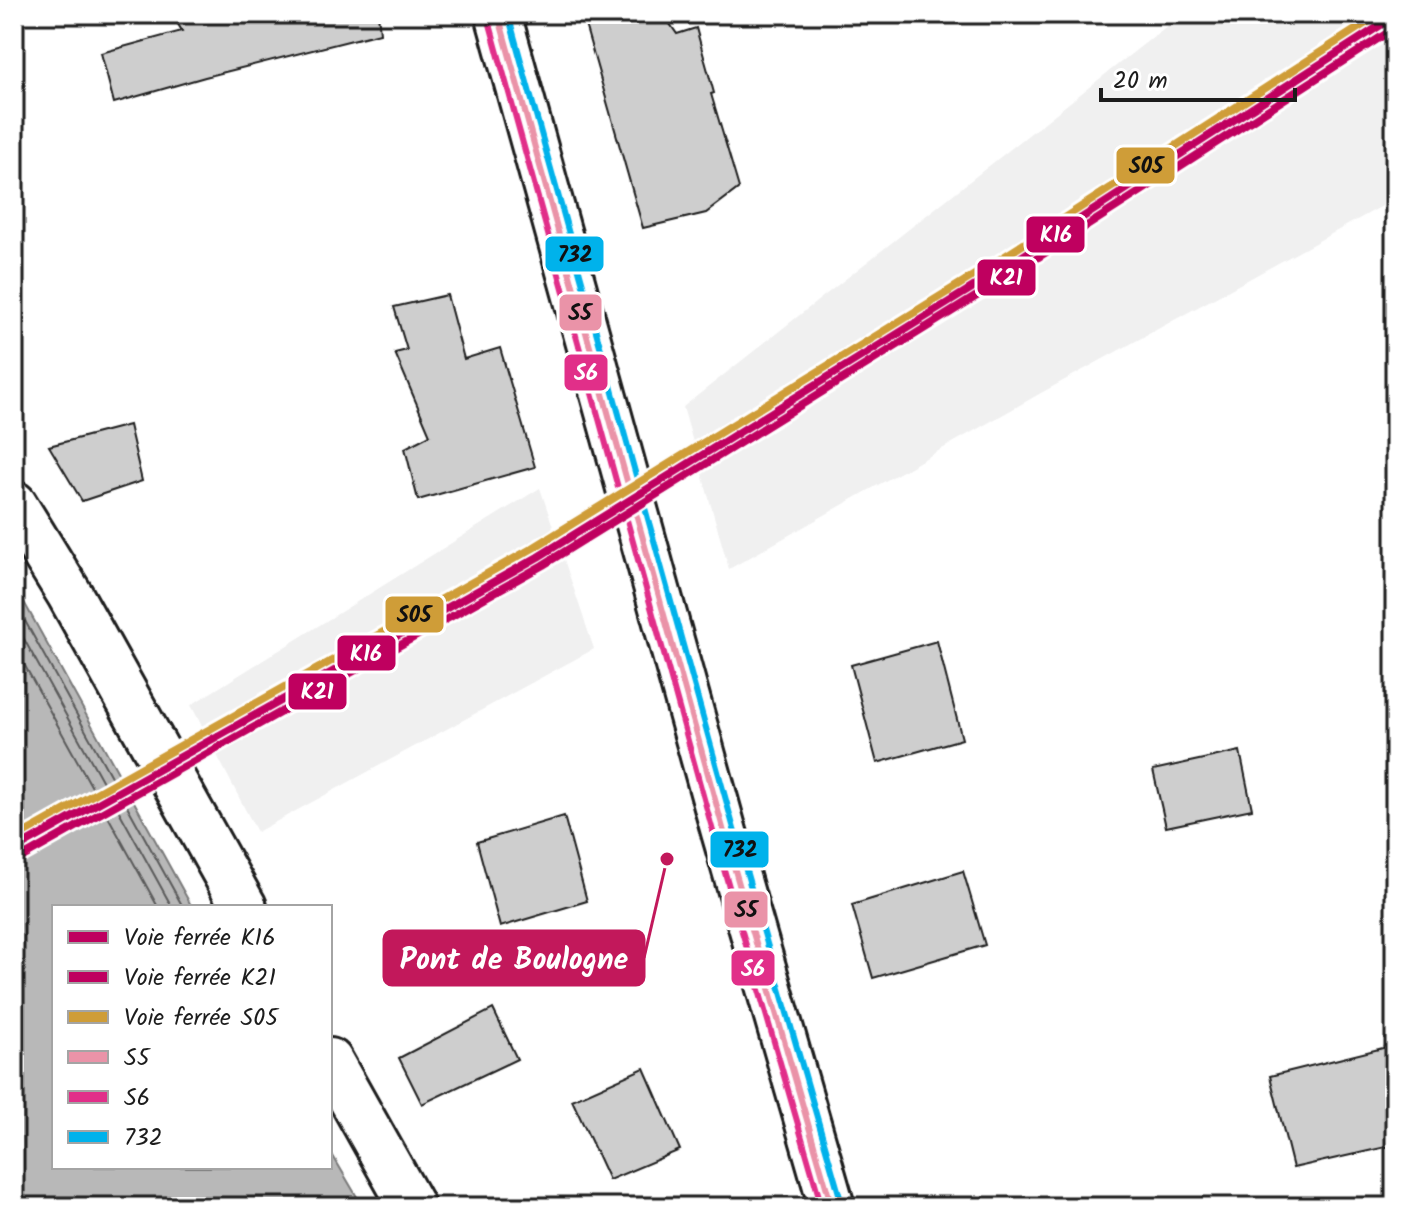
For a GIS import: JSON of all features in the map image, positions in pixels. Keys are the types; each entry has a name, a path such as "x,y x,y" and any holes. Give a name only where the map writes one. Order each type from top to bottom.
{"main road":[{"path":"498,14 724,832 832,1207"},
{"path":"14,504 70,595 243,905"},
{"path":"332,1065 412,1207"}],"shaded area":[{"path":"1182,14 1395,14 1395,199 729,569 683,407"},
{"path":"540,488 594,649 257,832 191,705"}],"water":[{"path":"14,584 191,905 52,905 52,1169 332,1169 332,1154 363,1207 14,1207"}],"building":[{"path":"172,14 378,14 380,33 114,103 101,53 182,31"},
{"path":"582,14 663,14 677,34 696,28 714,93 711,94 739,188 706,213 643,228"},
{"path":"447,295 464,359 500,348 535,467 418,500 405,448 430,435 395,353 407,350 394,307"},
{"path":"129,425 142,481 82,501 49,446"},
{"path":"937,641 962,739 877,763 851,665"},
{"path":"1240,751 1252,809 1166,827 1153,770"},
{"path":"564,816 587,901 500,927 477,842"},
{"path":"963,871 985,945 873,978 852,905"},
{"path":"493,1009 517,1059 422,1104 399,1058"},
{"path":"1395,1045 1395,1145 1293,1168 1270,1076"},
{"path":"644,1068 680,1150 609,1180 572,1100"}],"rail line":[{"name":"S05","path":"14,839 533,548 999,260 1380,14"},
{"name":"K16","path":"14,850 538,557 1004,268 1395,16"},
{"name":"K21","path":"19,859 543,565 1009,276 1395,28"}],"transit line":[{"name":"S5","path":"498,14 724,832 832,1207"},
{"name":"732","path":"508,14 734,829 842,1204"},
{"name":"S6","path":"488,17 714,835 822,1207"}],"place":[{"name":"Pont de Boulogne","path":"667,859"}]}
